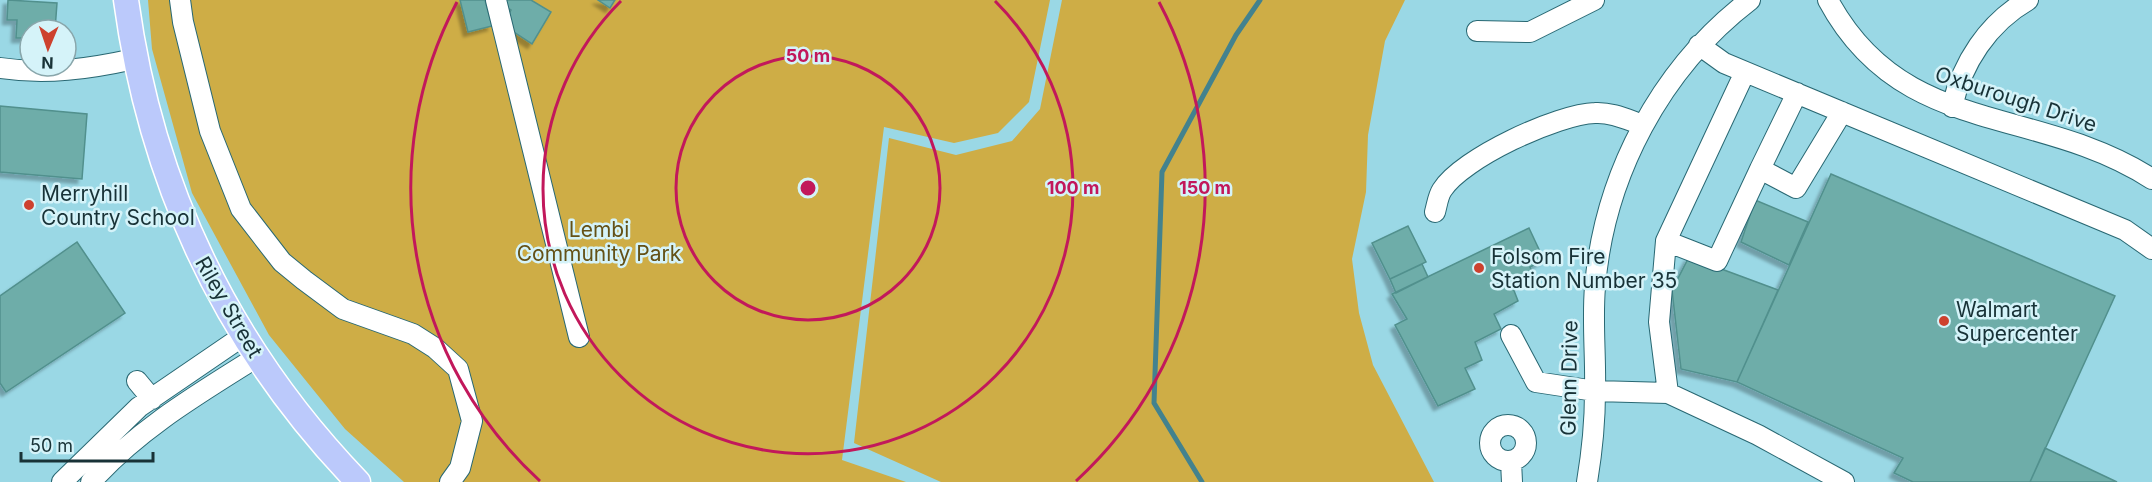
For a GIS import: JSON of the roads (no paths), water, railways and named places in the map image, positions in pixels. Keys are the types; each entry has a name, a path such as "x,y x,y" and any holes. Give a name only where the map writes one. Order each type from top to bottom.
{"main road":[{"name":"Riley Street","path":"126,0 134,59 158,150 177,205 205,267 257,357 319,442 358,482"}],"street":[{"path":"180,0 183,22 210,131 242,209 282,262 304,280 344,309 413,334 435,348 458,369 472,421 460,468 450,482"},
{"path":"496,0 579,337"},
{"path":"1477,31 1530,32 1594,0"},
{"name":"Glenn Drive","path":"1587,482 1594,433 1594,289 1606,220 1620,177 1643,126 1663,92 1699,45 1750,0"},
{"name":"Oxburough Drive","path":"1828,0 1840,22 1877,64 1915,91 1952,106 2070,139 2109,155 2152,179"},
{"path":"1952,106 1961,78 1977,48 2011,11 2028,0"},
{"path":"1699,45 1724,63 2125,230 2152,249"},
{"path":"0,68 44,72 74,71 134,59"},
{"path":"1668,393 1659,322 1666,242 1745,72"},
{"path":"1666,242 1718,261 1797,93"},
{"path":"1760,169 1796,188 1842,112"},
{"path":"1435,212 1442,190 1474,160 1551,122 1594,113 1616,116 1643,126"},
{"path":"1511,335 1536,382 1595,391 1668,393 1749,431 1844,482"},
{"path":"62,482 90,453 152,399 243,336"},
{"path":"91,482 131,442 257,357"},
{"path":"137,381 152,399"},
{"path":"1510,461 1512,482"}],"waterway":[{"path":"1202,482 1154,403 1162,172 1236,35 1260,0"}],"place":[{"name":"Merryhill Country School","path":"29,205"},
{"name":"Folsom Fire Station Number 35","path":"1479,268"},
{"name":"Walmart Supercenter","path":"1944,321"}],"park label":[{"name":"Lembi Community Park","path":"599,241"}]}
